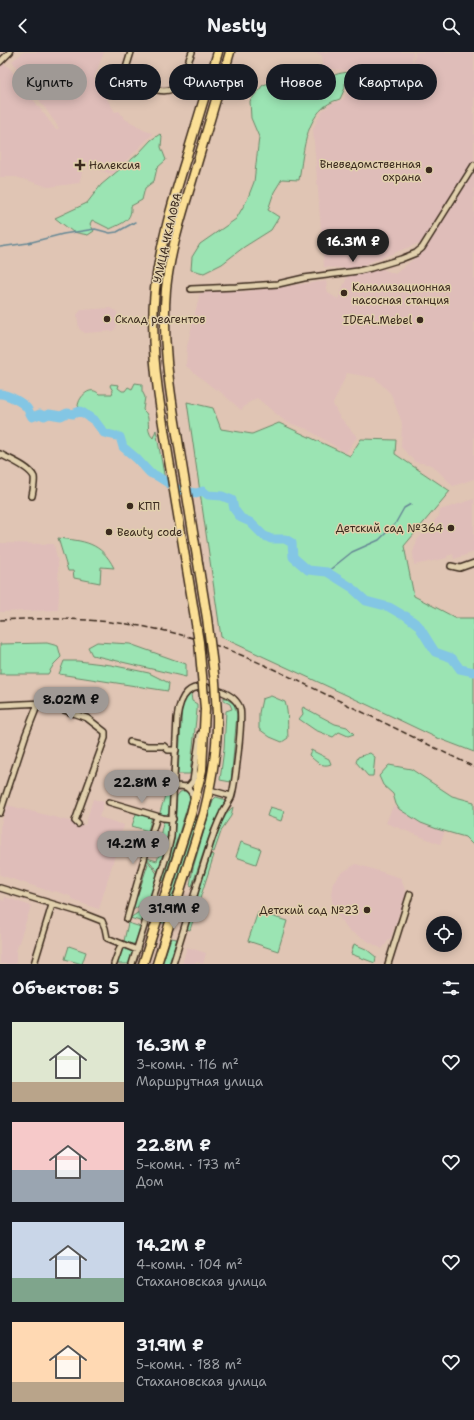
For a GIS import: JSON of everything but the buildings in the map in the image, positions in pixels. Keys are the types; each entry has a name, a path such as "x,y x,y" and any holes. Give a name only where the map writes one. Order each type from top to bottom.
{"main road":[{"name":"УЛИЦА ЧКАЛОВА","path":"143,964 195,799 202,770 205,709 199,642 157,389 153,315 158,264 167,220 218,52"},
{"name":"УЛИЦА ЧКАЛОВА","path":"157,964 202,820 210,790 217,745 215,682 207,618 169,387 165,342 165,309 168,275 179,223 230,52"}],"street":[{"path":"1,61 10,52"},
{"path":"131,52 122,78 163,92 171,90 178,84 192,52"},
{"path":"191,289 236,288 278,284 304,278 371,268 416,253 422,248 474,165"},
{"path":"0,454 22,466 32,474 34,480 32,496"},
{"path":"452,566 460,568 474,563"},
{"path":"132,964 171,838 179,708 181,699 185,693 195,688 207,688 221,691 236,701 240,708 241,724 231,796 215,830 173,964"},
{"path":"0,705 44,703 86,718 105,732 105,738 75,821 78,824"},
{"path":"0,814 26,734 38,704"},
{"path":"174,786 190,785 194,778 205,709"},
{"path":"130,742 147,746 164,746 168,750 176,750"},
{"path":"185,786 191,791 195,799"},
{"path":"210,790 231,796"},
{"path":"109,802 157,817 173,819"},
{"path":"127,919 157,817"},
{"path":"0,888 79,912 102,921 107,938 137,950"},
{"path":"388,964 410,894"},
{"path":"34,964 52,905"},
{"path":"114,964 121,944"}],"shaded area":[{"path":"24,52 104,52 99,64 95,64 95,100 108,100 115,112 119,111 125,119 153,134 113,174 84,166 79,183 49,187 16,177 0,177 0,65 2,63 8,66 12,71 12,100 34,100 56,130 59,128 39,100 87,100 87,64 14,64 12,61"},
{"path":"312,52 413,52 412,64 344,64 344,70 336,69 336,64 323,64 322,55"},
{"path":"415,52 474,52 474,167 422,246 417,244 353,269 324,267 313,129 322,111 330,104 344,98 344,100 437,100 437,64 413,64"},
{"path":"474,168 474,479 453,486 432,465 415,462 401,447 402,423 391,394 375,378 347,373 333,404 339,416 357,437 346,453 307,429 286,422 257,398 248,403 241,410 217,389 216,390 186,366 187,346 200,293 238,289 239,292 326,281 328,293 338,299 348,275 380,268 395,274 426,249 425,248"},
{"path":"111,308 117,312 117,326 113,331 85,333 79,329 77,315 81,310"},
{"name":"Детский сад №364","path":"474,499 474,552 454,559 453,554 447,556 447,558 414,565 413,552 417,540 439,516 440,510"},
{"path":"0,543 54,544 58,563 58,610 0,612"},
{"path":"93,799 104,802 99,817 124,825 99,909 75,901 70,896 55,891 52,892 0,875 0,827 7,805 85,825"},
{"path":"393,806 447,826 440,844 386,823"},
{"name":"Детский сад №23","path":"356,864 401,878 406,894 391,937 382,949 348,930 333,906 331,894 333,882 341,873"},
{"path":"5,897 31,906 16,951 16,964 0,964 0,899 4,901"},
{"path":"187,947 206,953 203,964 196,962 195,964 182,964"}],"green space":[{"path":"344,73 344,90 340,99 328,104 320,111 313,121 305,144 299,180 282,179 274,192 268,210 279,217 271,230 244,247 222,264 204,273 191,270 192,257 200,244 236,219 247,200 254,182 259,137 251,118 250,101 258,100 258,91 263,85 266,84 266,100 336,100 336,75"},
{"path":"160,134 162,136 161,147 166,160 157,168 154,181 145,188 142,200 131,206 130,215 125,221 110,229 92,220 90,224 94,231 88,235 73,232 55,218 87,203 101,185 138,154 151,140"},
{"path":"135,383 142,384 142,391 145,397 143,410 148,416 149,431 153,438 156,430 165,480 157,474 150,472 136,456 124,446 122,437 104,431 86,410 82,410 78,406 83,395 89,391 99,394 112,394 113,391 110,386 111,384 119,385 118,388 125,391 128,387 132,389"},
{"path":"187,402 213,408 221,429 252,434 279,423 350,456 361,439 396,440 395,454 450,491 404,546 414,596 456,618 474,618 474,752 435,737 221,637"},
{"path":"58,538 76,540 91,544 109,559 114,568 101,567 100,583 74,578 73,571 68,571"},
{"path":"97,642 130,644 186,664 186,677 92,655 88,647"},
{"path":"47,643 58,646 61,657 54,664 48,674 0,674 0,644"},
{"path":"64,661 111,665 149,673 169,683 168,691 59,674"},
{"path":"191,694 192,701 197,704 197,710 190,774 178,774 182,707 186,697"},
{"path":"271,696 285,702 286,706 288,738 282,742 270,737 259,729 259,713 262,699"},
{"path":"224,697 234,704 237,714 231,782 220,780 224,749 226,711 232,709 230,704 224,701"},
{"path":"303,707 335,724 347,727 354,734 348,736 339,732 333,737 315,730 299,719 303,714"},
{"path":"311,750 329,759 331,764 325,765 316,762 309,755"},
{"path":"370,753 375,757 373,776 368,776 356,762 358,757"},
{"path":"389,765 411,769 452,796 474,802 474,846 465,837 421,823 399,809 393,794 383,785 379,776"},
{"path":"167,776 171,776 169,817 159,816 166,792"},
{"path":"184,791 188,793 190,798 164,881 162,880 174,840 177,796 180,792"},
{"path":"216,797 223,799 225,802 224,806 211,830 192,886 190,885 193,868 213,800"},
{"path":"233,807 231,816 222,829 214,852 211,851 225,815"},
{"path":"270,807 284,811 281,821 267,816"},
{"path":"137,811 152,816 148,831 132,826"},
{"path":"196,815 198,816 195,827 164,923 162,923"},
{"path":"166,820 170,822 158,872 147,858 157,861 163,842 159,841 163,823"},
{"path":"241,842 261,849 256,864 236,857"},
{"path":"210,854 214,855 190,930 187,929"},
{"path":"145,857 158,875 150,899 130,912 134,896 137,897 148,864 143,863"},
{"path":"148,906 143,922 130,918"},
{"path":"258,912 287,921 278,951 248,941"},
{"path":"128,923 141,927 136,944 130,944 124,941"},
{"path":"171,938 177,939 169,964 162,964"},
{"path":"354,944 366,949 376,957 375,963 351,954"},
{"path":"69,946 86,952 82,964 65,959"},
{"path":"123,947 132,950 133,952 129,964 117,964"}],"waterway":[{"path":"0,247 28,243 63,234 95,229 110,233 117,232 135,222"},
{"path":"0,394 11,397 22,404 27,408 32,417 40,414 44,416 49,414 61,416 67,413 73,414 80,411 82,412 95,421 104,433 120,437 123,447 150,473 179,490 196,493 203,491 208,495 222,496 232,500 234,509 241,518 250,522 263,535 271,539 285,539 292,543 293,557 308,570 327,572 351,587"},
{"path":"327,572 352,552 379,540 395,524 404,508 411,504"},
{"path":"354,590 366,601 389,607 401,614"},
{"path":"406,616 418,625 435,652 452,658 460,669 474,672"}],"railway":[{"path":"0,620 66,619 110,622 153,628 193,638 212,644 266,666 474,767"}],"place":[{"name":"Налексия","path":"80,165"},
{"name":"Вневедомственная охрана","path":"429,170"},
{"name":"Канализационная насосная станция","path":"344,293"},
{"name":"Склад реагентов","path":"107,319"},
{"name":"IDEAL.Mebel","path":"420,320"},
{"name":"КПП","path":"130,506"},
{"name":"Детский сад №364","path":"451,528"},
{"name":"Beauty code","path":"109,532"},
{"name":"Детский сад №23","path":"367,910"}]}
